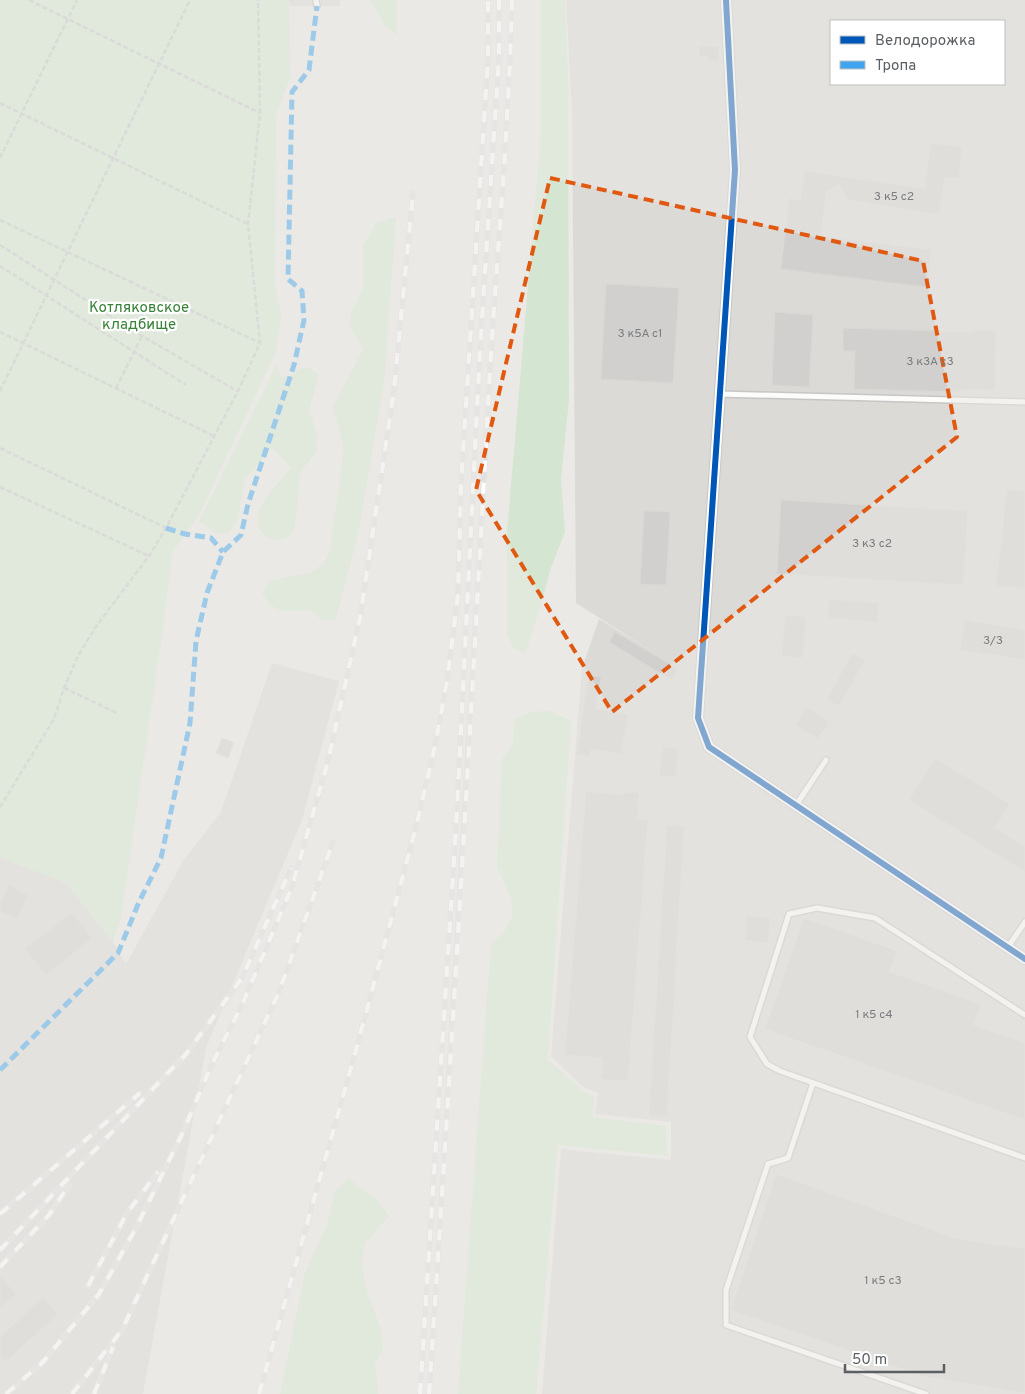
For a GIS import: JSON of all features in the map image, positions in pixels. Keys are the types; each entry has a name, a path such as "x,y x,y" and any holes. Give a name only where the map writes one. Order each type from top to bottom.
{"street":[{"path":"726,0 735,170 698,718 709,747 1025,959"}],"lane":[{"path":"720,394 1025,402"},
{"path":"796,805 826,760"},
{"path":"1025,1015 875,918 817,908 789,914 750,1037 767,1064 780,1071 1025,1158"},
{"path":"1008,947 1025,922"},
{"path":"813,1083 788,1158 768,1164 726,1290 726,1325 926,1394"}],"path":[{"path":"30,0 260,113"},
{"path":"0,158 77,0"},
{"path":"0,391 190,0"},
{"path":"0,807 54,719 64,688 78,656 97,625 149,556 166,528 238,391 260,344 248,224 260,113 258,0"},
{"path":"0,103 248,224"},
{"path":"0,220 260,344"},
{"path":"0,245 142,336 238,391"},
{"path":"0,266 186,385"},
{"path":"0,332 214,436"},
{"path":"116,388 142,336"},
{"path":"0,448 166,528"},
{"path":"0,487 149,556"},
{"path":"64,688 117,713"},
{"path":"0,795 5,798"}],"highlighted area":[{"path":"550,178 923,261 957,437 612,712 476,490"}],"shaded area":[{"path":"289,0 340,0 340,6 290,6"},
{"path":"566,0 1025,0 1025,1394 542,1394 561,1149 671,1160 671,1122 595,1114 598,1093 583,1087 551,1056 582,668 599,619 653,652 576,603 572,112"},
{"path":"272,663 339,681 302,820 206,1048 143,1394 0,1394 0,857 66,883 113,942 126,964 183,861 221,812"}],"green space":[{"name":"Котляковское кладбище","path":"0,0 289,0 290,78 276,115 275,286 281,315 276,352 200,513 172,553 121,918 113,942 66,883 0,857"},
{"path":"370,0 397,0 397,34 386,28"},
{"path":"541,0 565,0 568,76 569,400 561,480 565,532 550,570 525,654 513,647 507,633 507,532 541,132"},
{"path":"396,217 384,383 358,535 335,621 321,619 311,611 282,611 270,605 262,593 269,581 312,572 325,562 330,549 344,449 333,407 363,349 350,326 351,313 363,289 363,246 376,223"},
{"path":"277,364 281,377 294,375 298,369 308,367 319,375 309,410 318,437 316,452 300,473 295,527 287,538 273,541 261,532 258,524 261,506 272,489 291,468 272,448 245,479 237,522 228,533 215,533 199,521"},
{"path":"550,711 571,721 548,1060 583,1091 594,1096 593,1117 666,1126 667,1156 558,1145 536,1394 458,1394 491,944 504,932 513,915 511,898 497,867 502,759 513,744 514,719 532,712"},
{"path":"349,1179 379,1201 389,1216 365,1243 361,1262 368,1295 381,1329 383,1348 375,1364 378,1394 280,1394 305,1273 326,1227 335,1191"}],"building":[{"path":"699,46 719,46 718,61 707,61 707,56 699,56"},
{"path":"930,143 962,147 959,178 945,177 939,214 849,200 838,184 826,192 821,236 931,250 927,287 781,269 789,198 800,200 805,171 925,189"},
{"path":"606,284 679,288 673,383 601,379"},
{"path":"775,312 813,315 809,387 772,385"},
{"path":"843,328 972,332 972,330 996,330 995,390 961,389 961,392 854,389 855,351 843,351"},
{"path":"1007,490 1025,491 1025,588 996,586"},
{"path":"781,500 968,511 963,585 777,574"},
{"path":"644,511 670,512 666,585 640,584"},
{"path":"829,599 878,603 877,622 828,618"},
{"path":"785,615 806,617 803,658 782,656"},
{"path":"965,620 1025,630 1025,660 960,650"},
{"path":"615,632 678,669 672,680 609,642"},
{"path":"852,653 865,660 839,706 827,699"},
{"path":"588,675 601,677 596,709 628,714 621,754 591,749 590,756 577,754"},
{"path":"807,707 829,722 817,739 795,725"},
{"path":"222,738 234,743 228,758 216,753"},
{"path":"663,747 679,749 676,777 659,775"},
{"path":"935,758 1010,804 995,828 1025,847 1025,872 909,800"},
{"path":"586,792 623,795 624,792 639,793 637,819 648,819 628,1081 601,1079 603,1058 565,1055"},
{"path":"667,825 684,826 667,1116 649,1115"},
{"path":"9,885 28,895 17,919 0,911 0,904"},
{"path":"72,913 92,938 46,975 25,949"},
{"path":"747,916 770,918 768,943 745,940"},
{"path":"804,918 897,951 889,972 981,1004 973,1025 1025,1043 1025,1120 765,1029"},
{"path":"776,1174 955,1238 1025,1249 1025,1393 926,1377 731,1310"},
{"path":"0,1276 16,1294 0,1309"},
{"path":"43,1298 58,1314 5,1362 0,1356 0,1337"}],"railway":[{"path":"259,1394 356,1050 415,831 435,746 447,681 458,595 461,484 488,58 488,0"},
{"path":"420,1394 456,828 480,350 499,57 499,0"},
{"path":"429,1394 460,900 491,355 505,153 512,0"},
{"path":"6,1394 43,1362 99,1294 136,1228 183,1132 212,1064 242,1005 292,887 328,761 360,618 394,390 413,193"},
{"path":"72,1394 122,1330 279,992 333,842"},
{"path":"0,1250 186,1054 242,978 291,868"},
{"path":"0,1214 140,1093"},
{"path":"88,1286 127,1213 158,1172"},
{"path":"0,1267 49,1215 69,1185"},
{"path":"94,1394 113,1347"}],"marked path":[{"path":"0,1070 118,953 139,902 161,858 190,723 196,641 207,593 223,552 241,535 248,504 294,365 304,320 302,291 288,279 292,92 309,70 317,6"},
{"path":"166,528 185,534 211,538 223,552"}],"cycle path":[{"path":"726,0 735,170 698,718 709,747 1025,959"}]}
